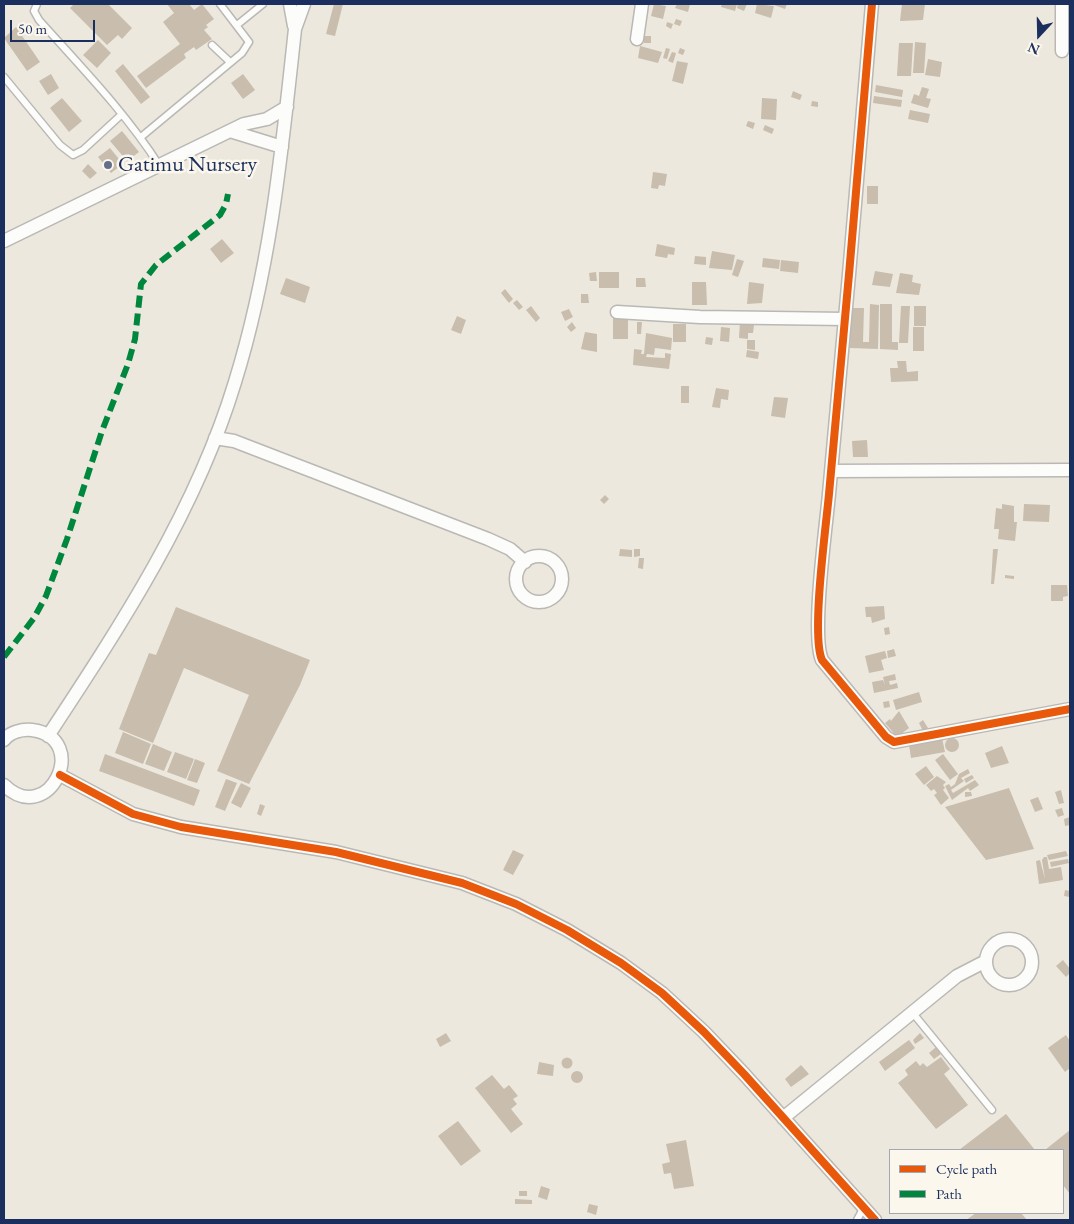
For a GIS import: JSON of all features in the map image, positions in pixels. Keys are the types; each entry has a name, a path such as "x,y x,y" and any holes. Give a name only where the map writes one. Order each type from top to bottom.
{"street":[{"path":"290,4 295,29"},
{"path":"48,736 126,617 164,548 216,438 235,384 265,266 277,200 295,29 304,4"},
{"path":"637,39 642,4"},
{"path":"872,4 831,471 818,651 822,660 886,738 894,742 1070,709"},
{"path":"1062,4 1062,51"},
{"path":"4,241 244,124 267,119 287,106"},
{"path":"230,132 282,147"},
{"path":"617,312 700,317 845,319"},
{"path":"216,438 234,441 488,539 510,549 525,562"},
{"path":"831,471 1070,470"},
{"path":"4,740 16,732 27,729 38,731 48,736 61,753 60,775 50,788 36,796 20,795 4,787"},
{"path":"60,775 133,814 181,827 336,852 406,868 462,883 516,904 567,930 621,963 662,993 744,1074 783,1118 860,1214 875,1220"},
{"path":"783,1118 957,976 986,961"}],"lane":[{"path":"37,4 34,11 39,20 98,85 141,138 159,165"},
{"path":"141,138 230,62 242,54 249,42 220,4"},
{"path":"237,25 263,4"},
{"path":"212,45 230,62"},
{"path":"4,77 60,145 73,155 83,150 121,115"},
{"path":"912,1012 992,1110"}],"building":[{"path":"74,4 108,4 132,28 122,39 118,35 107,45 70,8"},
{"path":"167,4 189,4 194,10 202,4 214,19 206,25 208,27 204,30 212,39 196,50 194,47 184,54 186,58 146,88 137,76 180,44 163,22 174,13"},
{"path":"334,4 343,4 335,36 326,34"},
{"path":"654,4 666,6 663,19 651,16"},
{"path":"677,4 690,4 688,12 675,8"},
{"path":"722,4 737,4 735,11 721,7"},
{"path":"738,4 747,4 744,11 737,8"},
{"path":"757,4 774,6 771,18 755,13"},
{"path":"771,4 787,4 785,9"},
{"path":"902,4 925,4 923,20 900,21"},
{"path":"676,19 682,21 680,26 674,24"},
{"path":"667,22 673,24 671,29 666,26"},
{"path":"16,27 40,62 27,71 4,38"},
{"path":"644,36 651,36 651,43 644,43"},
{"path":"98,40 111,53 97,68 83,55"},
{"path":"915,42 926,43 924,73 913,73"},
{"path":"899,43 913,43 911,76 897,76"},
{"path":"640,46 662,52 658,63 638,58"},
{"path":"666,48 670,49 667,59 663,58"},
{"path":"680,48 685,50 683,55 678,53"},
{"path":"672,52 676,53 673,63 668,61"},
{"path":"928,59 942,62 940,77 925,75"},
{"path":"677,61 688,63 683,84 672,81"},
{"path":"123,64 150,97 141,104 115,71"},
{"path":"51,74 59,88 48,95 39,81"},
{"path":"243,74 255,90 243,99 231,83"},
{"path":"876,85 903,90 902,97 875,92"},
{"path":"922,87 929,89 926,98 931,99 928,108 911,103 914,94 919,96"},
{"path":"793,91 802,95 800,100 791,97"},
{"path":"874,96 902,100 901,107 873,103"},
{"path":"62,98 82,121 69,132 50,108"},
{"path":"762,98 777,99 776,120 761,119"},
{"path":"812,101 818,102 818,107 811,106"},
{"path":"910,110 930,114 928,123 908,119"},
{"path":"748,121 755,123 753,129 746,126"},
{"path":"765,125 774,129 772,134 763,130"},
{"path":"122,131 139,152 127,161 110,141"},
{"path":"110,148 123,164 111,173 98,157"},
{"path":"88,164 97,173 90,179 82,171"},
{"path":"653,172 667,174 665,186 659,185 658,189 651,188"},
{"path":"867,186 878,186 878,204 867,204"},
{"path":"222,239 234,253 221,263 210,249"},
{"path":"657,244 675,248 674,255 668,254 667,258 655,256"},
{"path":"712,251 735,255 732,270 709,268"},
{"path":"695,256 706,257 706,265 694,264"},
{"path":"763,258 780,260 779,269 762,267"},
{"path":"737,259 744,261 738,277 732,275"},
{"path":"781,260 799,262 798,273 780,271"},
{"path":"875,271 893,274 890,287 872,285"},
{"path":"596,272 597,281 590,281 589,273"},
{"path":"599,272 619,272 619,288 599,288"},
{"path":"900,273 913,275 912,282 921,284 919,295 896,293"},
{"path":"286,278 310,287 305,303 280,294"},
{"path":"636,278 645,278 646,287 636,287"},
{"path":"692,282 706,282 707,305 692,305"},
{"path":"749,282 764,284 762,303 747,304"},
{"path":"505,289 513,299 509,303 501,293"},
{"path":"581,294 588,294 589,303 581,303"},
{"path":"517,300 523,307 519,310 513,303"},
{"path":"870,304 879,305 878,349 850,348 851,308 864,308 863,342 869,342"},
{"path":"880,304 892,304 892,342 898,342 898,350 880,349"},
{"path":"531,306 540,318 536,322 526,310"},
{"path":"901,306 910,306 908,343 899,343"},
{"path":"914,306 926,306 926,326 914,326"},
{"path":"569,309 573,317 565,321 561,312"},
{"path":"457,316 466,320 461,334 451,330"},
{"path":"613,316 628,316 628,339 613,339"},
{"path":"740,321 748,322 748,325 754,325 753,333 748,333 748,339 739,338"},
{"path":"572,322 576,328 571,332 567,327"},
{"path":"637,322 642,322 641,334 637,334"},
{"path":"673,324 686,324 686,342 673,342"},
{"path":"721,327 730,328 729,342 720,341"},
{"path":"913,327 924,327 924,351 913,351"},
{"path":"585,332 597,334 597,352 581,349"},
{"path":"646,333 672,338 671,350 655,348 654,355 647,354 646,357 665,358 665,353 671,354 669,369 633,365 634,349 642,350 641,354 644,354"},
{"path":"706,337 713,338 712,345 705,344"},
{"path":"747,340 755,340 755,350 747,349"},
{"path":"747,350 759,352 758,359 746,357"},
{"path":"897,361 906,361 907,372 918,371 918,381 891,382 890,368 898,368"},
{"path":"681,386 689,386 689,403 681,403"},
{"path":"716,388 729,390 728,400 721,399 720,408 712,407"},
{"path":"774,397 788,398 785,418 771,416"},
{"path":"867,440 868,457 853,457 852,441"},
{"path":"605,495 609,499 604,504 600,500"},
{"path":"1002,504 1014,506 1014,522 1017,522 1015,541 998,539 999,529 994,529 996,508 1002,509"},
{"path":"1024,504 1050,505 1049,522 1023,521"},
{"path":"620,549 632,550 632,557 619,556"},
{"path":"634,549 640,549 640,556 634,557"},
{"path":"993,549 998,549 994,584 991,584"},
{"path":"639,558 644,558 643,569 638,568"},
{"path":"1005,575 1014,576 1014,579 1005,578"},
{"path":"1051,585 1067,585 1068,596 1063,597 1063,601 1051,601"},
{"path":"884,606 885,619 872,623 871,617 866,617 865,607"},
{"path":"176,607 310,660 300,685 249,784 217,771 249,695 184,668 153,743 119,729 149,653 156,655"},
{"path":"889,627 890,634 885,635 884,628"},
{"path":"894,649 896,656 888,658 887,651"},
{"path":"885,651 887,658 881,660 884,670 869,673 865,656"},
{"path":"895,674 896,680 889,681 890,685 897,683 898,688 874,693 872,682 883,680 885,685 883,677"},
{"path":"919,692 922,702 896,710 893,700"},
{"path":"889,701 890,707 884,708 883,702"},
{"path":"899,711 909,728 897,737 885,723 890,719 891,721"},
{"path":"923,720 928,728 923,731 919,723"},
{"path":"123,732 151,744 143,764 115,753"},
{"path":"942,738 945,752 911,758 909,745"},
{"path":"952,738 957,740 959,745 957,750 952,752 947,750 945,745 947,740"},
{"path":"153,744 172,752 164,771 145,764"},
{"path":"1002,746 1009,763 991,768 985,753"},
{"path":"175,752 194,759 186,779 167,772"},
{"path":"105,754 200,790 194,806 99,771"},
{"path":"943,754 958,774 950,780 935,760"},
{"path":"195,759 205,763 197,783 187,780"},
{"path":"926,766 934,777 924,785 915,774"},
{"path":"968,769 970,773 961,778 964,781 951,790 953,793 975,780 979,785 970,791 968,788 952,800 945,786 949,784 951,787 955,784 959,774"},
{"path":"972,775 974,778 966,783 964,779"},
{"path":"937,776 946,782 943,785 945,788 943,790 949,798 941,805 934,795 937,793 934,789 931,791 926,785"},
{"path":"226,779 237,783 225,811 215,807"},
{"path":"241,783 251,788 241,808 231,803"},
{"path":"1009,788 1034,849 986,860 945,807"},
{"path":"1061,790 1064,803 1059,804 1055,792"},
{"path":"965,792 971,792 972,796 965,797"},
{"path":"1038,797 1043,809 1035,812 1030,800"},
{"path":"260,804 265,806 261,816 257,814"},
{"path":"1062,808 1064,815 1058,817 1055,810"},
{"path":"1070,817 1070,825 1065,826 1064,819"},
{"path":"513,850 524,855 513,875 503,870"},
{"path":"1066,851 1068,856 1049,860 1047,855"},
{"path":"1044,857 1047,857 1049,869 1061,867 1063,880 1039,884 1036,861 1040,860 1045,879 1042,860"},
{"path":"1068,859 1069,863 1051,867 1050,862"},
{"path":"1065,890 1070,891 1070,897 1064,896"},
{"path":"1063,960 1070,969 1070,973 1066,977 1056,966"},
{"path":"446,1033 451,1041 440,1047 436,1039"},
{"path":"920,1033 924,1038 915,1044 913,1040"},
{"path":"1066,1035 1070,1041 1070,1068 1065,1072 1048,1048"},
{"path":"909,1040 915,1048 885,1071 879,1062"},
{"path":"936,1047 941,1054 934,1059 929,1053"},
{"path":"567,1057 573,1063 567,1069 561,1063"},
{"path":"941,1057 950,1069 944,1074 968,1105 936,1129 898,1083 908,1075 905,1070 916,1061 920,1066 923,1063 927,1067"},
{"path":"539,1062 554,1065 553,1076 537,1074"},
{"path":"801,1065 809,1074 791,1087 785,1079"},
{"path":"575,1071 579,1071 583,1077 579,1083 575,1083 571,1079 571,1075"},
{"path":"492,1075 504,1089 509,1085 518,1096 513,1099 517,1104 511,1109 523,1124 511,1133 475,1088"},
{"path":"1006,1114 1034,1149 960,1149"},
{"path":"458,1121 481,1151 461,1166 438,1136"},
{"path":"1070,1130 1070,1194 1064,1186 1064,1149 1046,1149"},
{"path":"686,1140 694,1186 674,1189 671,1173 664,1174 662,1164 670,1162 666,1144"},
{"path":"541,1186 550,1189 547,1200 538,1197"},
{"path":"519,1191 527,1191 527,1196 519,1196"},
{"path":"515,1199 532,1200 532,1204 515,1204"},
{"path":"589,1204 598,1206 596,1215 587,1212"},
{"path":"975,1214 1022,1214 1027,1220 966,1220"}],"marked path":[{"path":"4,657 34,618 46,596 67,539 102,431 128,364 135,339 141,284 156,265 220,215 226,204 228,194"}],"cycle path":[{"path":"872,4 846,310 820,580 818,628 822,660 886,737 894,742 1070,709"},
{"path":"60,775 133,814 181,827 336,852 462,883 516,904 567,930 621,963 662,993 704,1032 875,1220"}],"place":[{"name":"Gatimu Nursery","path":"108,165"}]}
